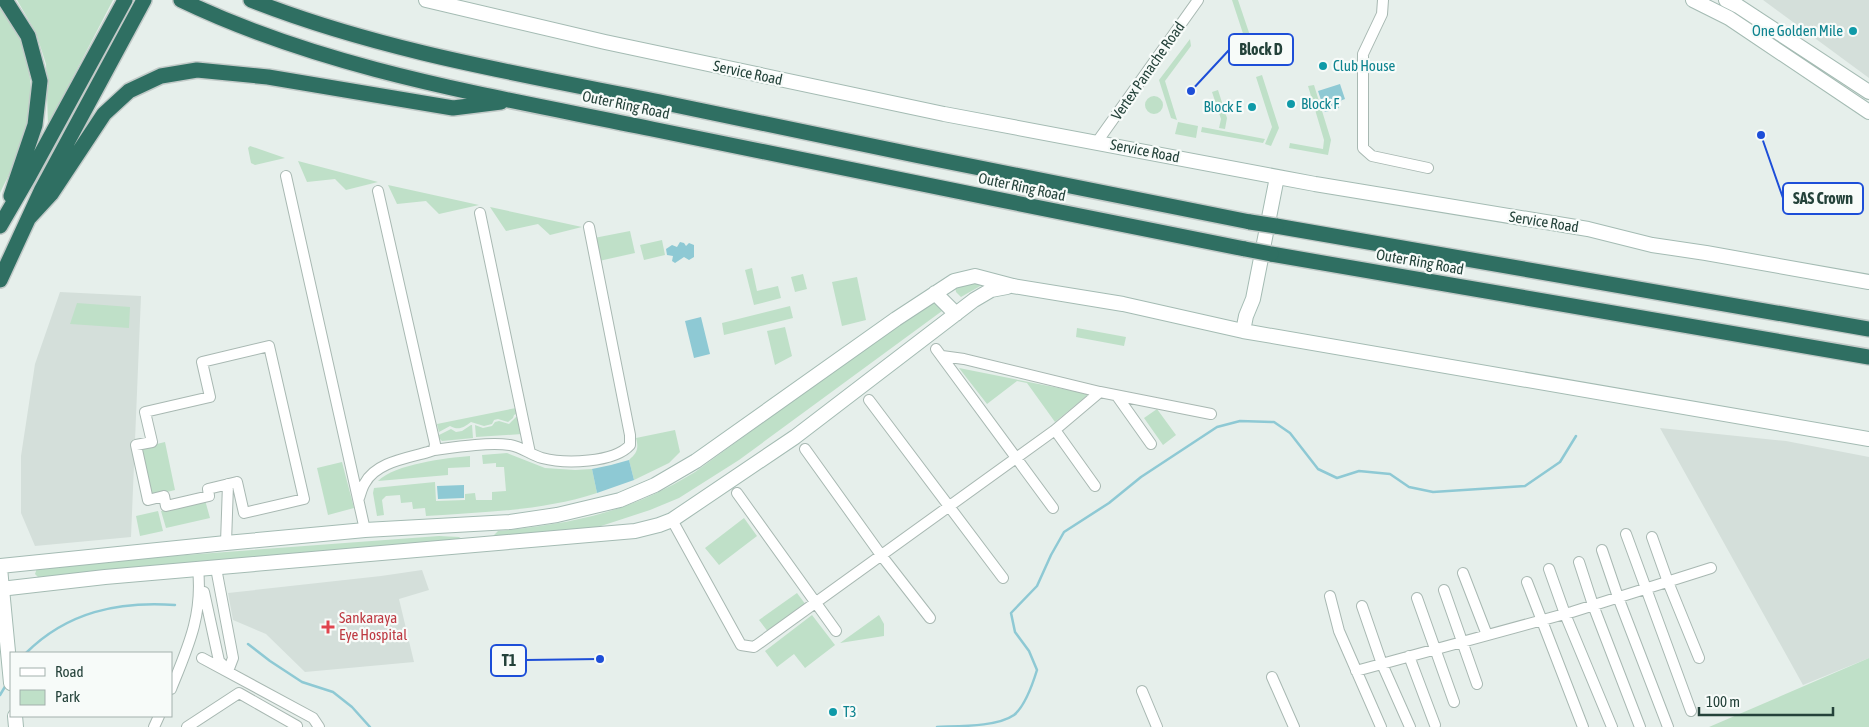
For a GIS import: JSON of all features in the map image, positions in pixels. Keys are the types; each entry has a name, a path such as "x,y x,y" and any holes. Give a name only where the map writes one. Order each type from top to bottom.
{"highway":[{"path":"3,220 18,171 36,126 40,81 28,36 6,0"},
{"path":"0,280 42,189 144,0"},
{"name":"Outer Ring Road","path":"181,0 261,33 324,54 417,79 513,100 1006,202 1271,254 1869,357"},
{"name":"Outer Ring Road","path":"251,0 316,23 423,52 1060,185 1250,222 1869,329"},
{"path":"3,220 124,3"},
{"path":"28,219 51,194 104,114 129,91 161,76 197,70 268,77 454,108 513,100"}],"main road":[{"name":"Service Road","path":"426,0 615,44 944,114 1277,177 1588,229 1652,244 1869,282"},
{"path":"1694,0 1729,18 1869,112"},
{"path":"1726,0 1869,92"},
{"path":"1243,331 1246,316 1253,299 1277,177"},
{"path":"10,667 0,567 226,542 365,530 510,522 557,515 620,500 655,485 696,461 935,293 954,281 975,276 1013,286 1123,304 1243,331 1869,439"},
{"path":"1,589 105,577 635,531 660,525 672,520 741,475 956,314 991,290 1013,286"},
{"path":"935,293 956,314"},
{"path":"475,524 476,545"}],"street":[{"name":"Vertex Panache Road","path":"1097,142 1198,0"},
{"path":"1382,0 1382,14 1364,54 1363,148 1372,156 1428,168"},
{"path":"286,176 365,530"},
{"path":"378,192 434,436 434,450"},
{"path":"480,213 530,452"},
{"path":"359,498 364,483 372,473 380,468 434,450 470,446 508,445 519,447 541,458 585,460 610,457 622,453 630,445 630,435 589,228"},
{"path":"269,346 304,499 244,513 237,482 228,484 208,488 210,496 166,506 164,496 148,500 136,445 152,442 145,412 210,397 202,362 269,346"},
{"path":"1053,508 939,353 1117,396 1211,414"},
{"path":"672,520 741,645 754,647 1016,459 1055,430 1100,392"},
{"path":"1117,396 1151,444"},
{"path":"870,400 1003,578"},
{"path":"1055,430 1095,486"},
{"path":"806,449 881,555 930,618"},
{"path":"226,542 228,484"},
{"path":"737,493 836,631"},
{"path":"1626,534 1691,711"},
{"path":"1652,538 1699,658"},
{"path":"1602,550 1668,727"},
{"path":"1579,562 1593,605 1640,727"},
{"path":"205,568 232,650 233,658 228,671"},
{"path":"205,568 204,595 217,654 219,660 228,671"},
{"path":"172,687 192,638 196,623 200,586 205,568"},
{"path":"1356,671 1565,614 1711,568"},
{"path":"1549,569 1565,614 1612,727"},
{"path":"1463,573 1487,635"},
{"path":"1527,582 1583,727"},
{"path":"1444,590 1477,684"},
{"path":"1330,596 1339,631 1382,727"},
{"path":"1417,598 1454,702"},
{"path":"1362,606 1382,664 1410,727"},
{"path":"217,654 232,650"},
{"path":"1409,656 1435,725"},
{"path":"202,658 312,718 319,727"},
{"path":"1272,677 1294,727"},
{"path":"1142,692 1157,727"},
{"path":"188,727 204,722 239,693 296,727 312,718"}],"shaded area":[{"path":"1763,0 1869,0 1869,78"},
{"path":"60,292 141,296 131,537 35,546 21,513 21,456 35,364"},
{"path":"1660,428 1786,441 1869,457 1869,658 1803,685"},
{"name":"Sankaraya Eye Hospital","path":"422,570 429,590 399,599 414,662 305,672 266,634 233,620 228,593"}],"green space":[{"path":"17,0 113,0 48,125 46,64 36,33"},
{"path":"1232,0 1238,0 1259,62 1253,64"},
{"path":"0,4 18,33 24,49 28,65 31,99 24,141 0,193"},
{"path":"1190,39 1191,46 1165,81 1177,120 1171,118 1159,80"},
{"path":"1262,75 1279,128 1271,146 1265,144 1272,127 1256,77"},
{"path":"1314,85 1331,140 1328,155 1289,148 1290,143 1323,149 1324,140 1308,86"},
{"path":"1218,90 1227,118 1225,129 1219,128 1221,119 1212,92"},
{"path":"1154,96 1160,99 1163,105 1160,111 1154,114 1148,111 1145,105 1148,99"},
{"path":"1178,122 1198,126 1196,138 1175,134"},
{"path":"1202,127 1265,139 1263,143 1201,132"},
{"path":"250,146 285,158 255,165 251,163 248,148"},
{"path":"298,161 378,182 346,190 335,179 307,182"},
{"path":"388,185 479,205 439,214 426,201 397,204"},
{"path":"490,207 582,227 550,235 538,224 506,231"},
{"path":"630,231 635,253 599,261 594,238"},
{"path":"662,240 665,255 644,260 640,245"},
{"path":"752,268 757,291 778,286 781,298 754,305 745,270"},
{"path":"803,274 807,289 795,292 791,277"},
{"path":"857,277 866,320 842,326 832,282"},
{"path":"966,284 982,285 961,297 956,292 955,286"},
{"path":"931,300 941,304 942,311 739,460 679,498 650,510 595,528 560,533 492,537 498,531 577,520 600,514 624,507 670,486 695,472"},
{"path":"77,303 130,307 129,328 70,324"},
{"path":"790,306 793,318 724,335 722,323"},
{"path":"785,327 792,356 775,365 767,331"},
{"path":"1077,328 1126,337 1124,346 1076,337"},
{"path":"959,368 1089,394 1055,422 1027,383 1017,381 987,404"},
{"path":"516,408 518,413 508,422 498,419 494,420 492,424 484,426 471,422 461,428 450,426 439,432 437,424"},
{"path":"1157,409 1176,435 1163,445 1144,418"},
{"path":"519,416 522,434 476,437 475,425 483,428 492,426 495,422 499,421 509,424"},
{"path":"471,425 473,438 442,441 439,438 439,435 451,429 456,432 462,431"},
{"path":"675,430 680,452 669,463 634,480 629,460 637,450 636,438"},
{"path":"165,442 175,490 151,496 140,448"},
{"path":"507,453 545,468 592,469 597,493 555,504 534,507 426,516 425,508 413,509 412,502 401,503 400,495 386,496 382,500 384,515 377,516 373,493 374,488 435,482 436,501 465,500 465,494 475,493 476,500 492,500 492,492 506,491 504,467 496,467 496,463 483,464 482,455"},
{"path":"470,456 470,467 448,468 448,475 378,481 396,470 408,466 435,460"},
{"path":"342,462 354,508 328,515 317,468"},
{"path":"205,500 210,518 166,528 161,511"},
{"path":"158,511 163,531 140,536 136,516"},
{"path":"744,518 757,536 719,565 705,548"},
{"path":"439,536 459,537 462,539 38,577 35,574 37,568 92,562"},
{"path":"797,593 806,605 769,633 759,620"},
{"path":"812,615 835,645 805,668 794,654 777,667 765,651"},
{"path":"879,615 884,624 884,636 840,643"},
{"path":"1869,658 1869,727 1709,727"}],"water":[{"path":"1340,84 1345,99 1337,102 1339,108 1325,112 1318,91"},
{"path":"680,242 686,246 689,243 694,245 694,257 689,260 684,257 675,263 672,261 673,256 667,255 666,249 672,245 677,247"},
{"path":"701,317 710,354 694,358 685,321"},
{"path":"629,460 634,480 597,493 592,469"},
{"path":"464,485 464,498 438,499 437,486"}],"waterway":[{"path":"937,727 988,724 1007,719 1018,711 1028,694 1037,670 1029,651 1015,632 1011,613 1037,586 1064,532 1109,503 1141,477 1217,427 1240,421 1274,422 1290,433 1318,469 1337,478 1359,471 1390,474 1409,487 1433,492 1525,486 1560,462 1576,436"},
{"path":"27,652 59,628 95,612 133,605 175,605"},
{"path":"248,644 302,682 333,692 352,707 370,727"},
{"path":"0,695 6,685"}],"place":[{"name":"One Golden Mile","path":"1853,31"},
{"name":"Club House","path":"1323,66"},
{"name":"Block D","path":"1191,91"},
{"name":"Block F","path":"1291,104"},
{"name":"Block E","path":"1252,107"},
{"name":"SAS Crown","path":"1761,135"},
{"name":"Sankaraya Eye Hospital","path":"328,627"},
{"name":"T1","path":"600,659"},
{"name":"T3","path":"833,712"}]}
